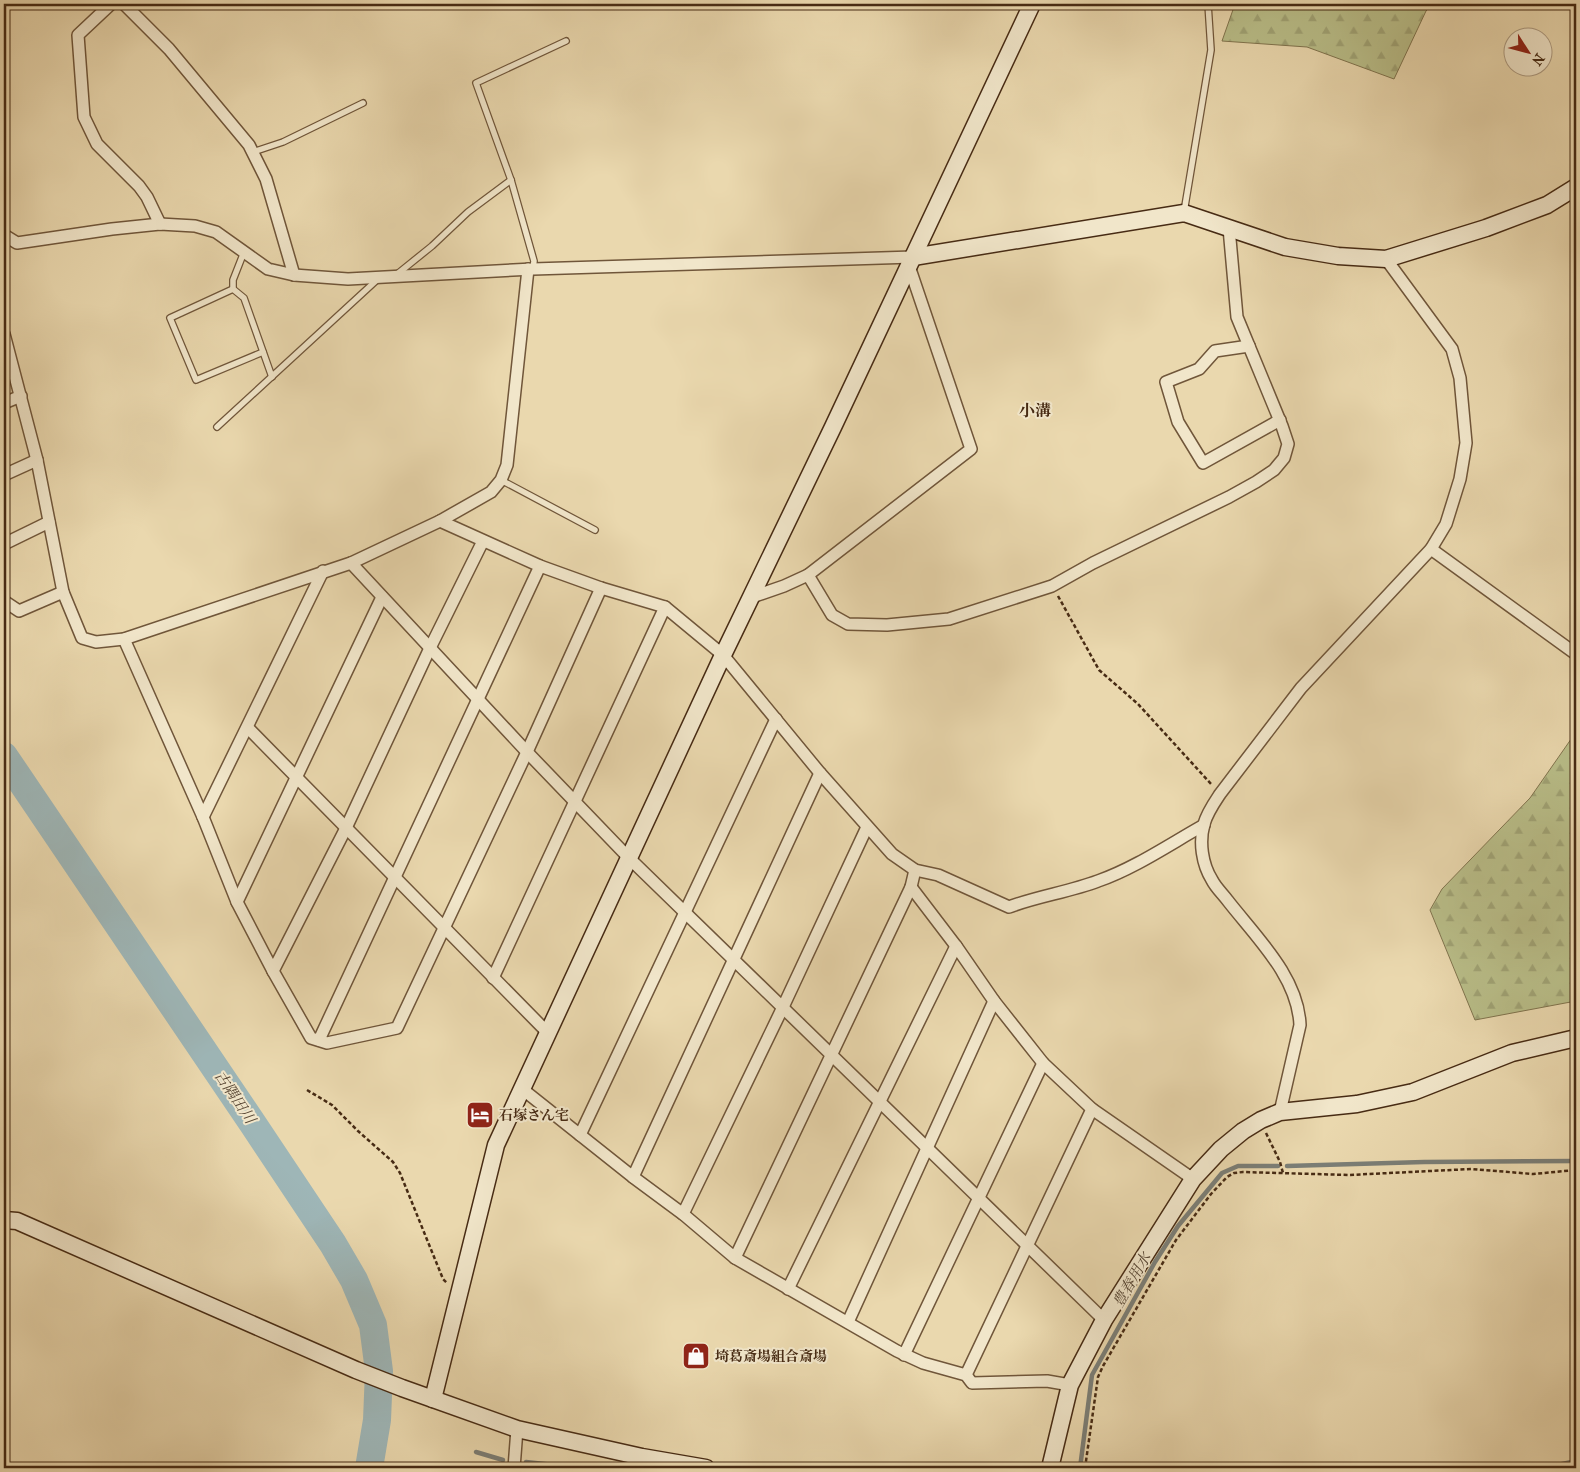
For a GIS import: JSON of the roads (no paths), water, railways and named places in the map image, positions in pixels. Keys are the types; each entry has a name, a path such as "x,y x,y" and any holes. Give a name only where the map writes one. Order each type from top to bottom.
{"street":[{"path":"111,4 78,35 84,117 97,144 139,186 147,197 160,224"},
{"path":"125,4 168,49 250,145 266,179 294,275"},
{"path":"433,1399 496,1145 723,655 1032,4"},
{"path":"4,235 17,243 112,228 160,224 195,226 216,232 268,269 294,275 348,279 531,269 911,261 1184,214 1285,246 1338,256 1386,259 1486,228 1547,205 1576,187"},
{"path":"808,576 832,615 848,624 887,625 949,619 1052,586 1093,562 1229,497 1274,470 1284,458 1288,444 1280,420 1237,317 1228,228"},
{"path":"1280,1112 1300,1025 1300,1013 1279,966 1211,880 1203,860 1204,825 1220,794 1301,688 1431,548 1446,524 1460,479 1466,443 1460,378 1452,349 1386,259"},
{"path":"752,597 808,576 971,449 911,261"},
{"path":"4,334 37,460 63,592 82,638 96,642 124,639 350,563 440,521 491,492 501,480 507,465 531,269"},
{"path":"1249,346 1214,351 1199,370 1166,382 1178,422 1203,463 1280,420"},
{"path":"4,403 21,396"},
{"path":"4,475 37,460"},
{"path":"440,521 540,566 665,608 723,655 820,773 892,854 914,870 938,875 1009,907 1033,898 1059,893 1099,881 1204,825"},
{"path":"4,544 49,522"},
{"path":"273,971 346,828 430,648 483,541"},
{"path":"1431,548 1576,654"},
{"path":"350,563 629,858 1104,1320"},
{"path":"319,1040 540,566"},
{"path":"203,818 323,571"},
{"path":"124,639 238,902 273,971 311,1038 326,1043 397,1028 527,752 601,588"},
{"path":"4,601 19,611 63,592"},
{"path":"238,902 382,597"},
{"path":"492,978 665,608"},
{"path":"580,1135 776,719"},
{"path":"248,728 547,1032"},
{"path":"633,1177 820,773"},
{"path":"683,1214 868,826"},
{"path":"735,1258 911,887 914,870"},
{"path":"911,887 1042,1063 1092,1109 1193,1179"},
{"path":"788,1289 956,946"},
{"path":"848,1322 994,1001"},
{"path":"1050,1468 1070,1385 1104,1320 1193,1179 1221,1149 1261,1120 1280,1112 1357,1104 1413,1092 1512,1053 1576,1038"},
{"path":"904,1355 1042,1063"},
{"path":"522,1088 633,1177 683,1214 735,1258 904,1355 966,1375 972,1383 1047,1381 1070,1385"},
{"path":"966,1375 1092,1109"},
{"path":"4,1220 17,1221 356,1370 517,1429 642,1457 706,1468"},
{"path":"514,1468 517,1429"}],"lane":[{"path":"1184,214 1211,50 1208,4"},
{"path":"531,269 534,261 511,180 476,83 566,41"},
{"path":"253,152 283,142 363,103"},
{"path":"394,276 432,246 468,212 511,180"},
{"path":"233,289 233,280 244,252"},
{"path":"217,427 380,277"},
{"path":"233,289 244,298 272,377"},
{"path":"233,289 170,318 196,380 263,352"},
{"path":"501,480 595,530"}],"waterway":[{"name":"古隅田川","path":"4,756 253,1124 333,1244 354,1280 373,1325 379,1371 377,1420 369,1468"},
{"name":"豊春用水","path":"1287,1166 1424,1162 1576,1161"},
{"name":"豊春用水","path":"1080,1468 1092,1375 1155,1262 1178,1226 1222,1173 1238,1166 1278,1166"},
{"name":"豊春用水","path":"476,1452 503,1460"},
{"name":"豊春用水","path":"1544,1468 1576,1461"},
{"name":"豊春用水","path":"526,1462 582,1468"}],"place":[{"name":"石塚さん宅","path":"480,1115"},
{"name":"埼葛斎場組合斎場","path":"696,1356"}],"district":[{"name":"小溝","path":"1035,410"}]}
